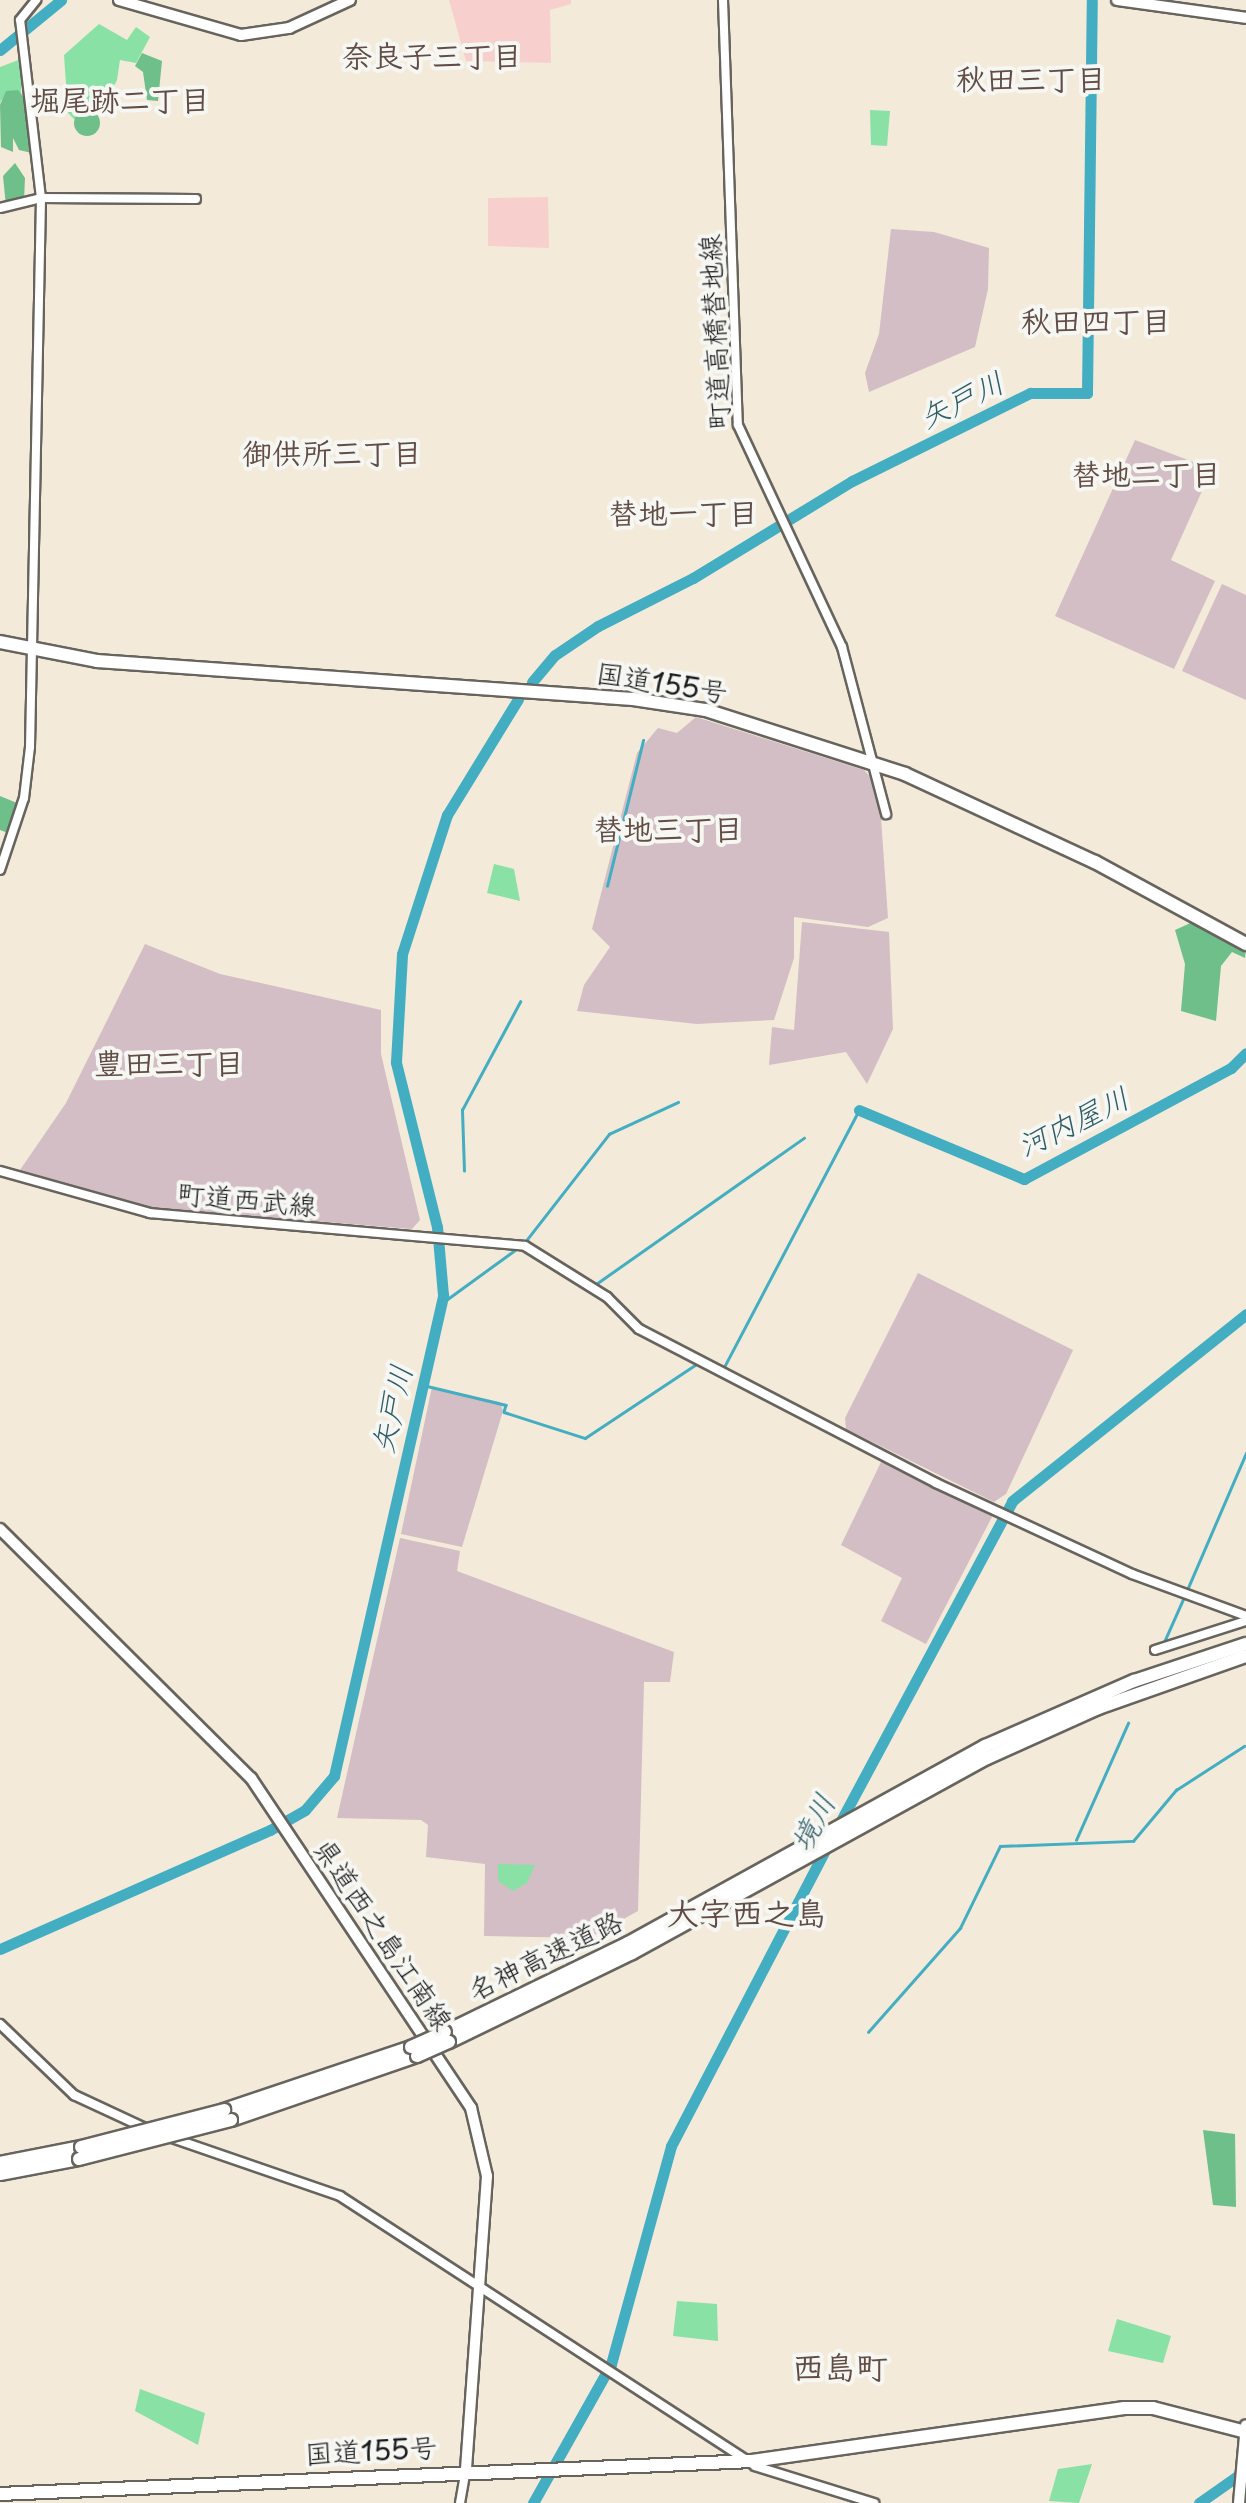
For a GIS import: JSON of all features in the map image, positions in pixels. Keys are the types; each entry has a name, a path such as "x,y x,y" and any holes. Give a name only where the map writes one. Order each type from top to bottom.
{"highway":[{"name":"国道155号","path":"0,645 97,661 659,702 874,762 1095,862 1244,942"},
{"name":"名神高速道路","path":"447,2037 861,1813 1059,1718 1222,1657 1246,1644"},
{"name":"名神高速道路","path":"1222,1657 1246,1656"},
{"name":"名神高速道路","path":"0,2174 228,2115 414,2051 600,1969 854,1829 948,1772"},
{"name":"名神高速道路","path":"0,2163 80,2153"},
{"name":"国道155号","path":"0,2494 466,2469 746,2459 1130,2401 1246,2429"}],"main road":[{"path":"119,0 204,29 247,35 289,28 350,0"},
{"path":"1116,0 1246,18"},
{"name":"県道西之島江南線","path":"0,1529 213,1736 275,1810 474,2116 488,2176 466,2469"},
{"path":"1239,2503 1246,2429"}],"street":[{"path":"0,870 25,792 32,650 42,198 21,23 36,0"},
{"name":"町道高橋替地線","path":"723,0 736,415 745,450 842,647 886,814"},
{"path":"0,208 42,198 196,199"},
{"name":"町道西武線","path":"0,1171 150,1213 525,1246 607,1297 639,1328 936,1482 1132,1574 1246,1618"},
{"path":"1155,1650 1246,1618"},
{"path":"0,2024 43,2071 96,2109 340,2196 746,2459 874,2503"},
{"path":"460,2503 466,2469"}],"shaded area":[{"path":"449,0 571,0 571,4 550,10 551,63 466,61"},
{"path":"548,197 549,248 488,246 488,198"},
{"path":"891,229 934,232 989,248 988,289 975,347 869,392 865,373 879,334"},
{"path":"1135,440 1212,469 1171,560 1215,581 1174,669 1055,616"},
{"path":"1222,584 1246,595 1246,700 1182,671"},
{"path":"696,717 864,770 875,782 881,818 888,918 868,927 794,917 794,958 774,1020 697,1024 577,1011 584,985 610,947 592,929 637,753 658,728 677,733"},
{"path":"802,922 889,932 893,1029 867,1084 846,1052 769,1065 772,1027 794,1030"},
{"path":"145,944 220,974 381,1010 381,1054 420,1220 412,1229 154,1208 20,1170 66,1103"},
{"path":"918,1273 1073,1350 1006,1494 994,1502 846,1429 845,1418"},
{"path":"432,1387 500,1402 503,1411 462,1547 401,1534"},
{"path":"883,1458 993,1515 926,1644 881,1621 902,1578 841,1545"},
{"path":"400,1538 460,1551 457,1571 674,1652 670,1682 644,1682 638,1911 589,1938 484,1936 485,1864 426,1857 428,1825 421,1820 337,1818"}],"green space":[{"path":"99,24 127,40 136,27 150,37 136,63 120,60 117,80 108,98 100,98 99,112 74,119 68,113 64,55"},
{"path":"142,53 162,61 158,101 147,100 143,72 135,66"},
{"path":"21,59 21,97 1,100 0,106 0,67"},
{"path":"18,90 26,100 36,154 19,150 13,138 13,152 1,147 0,105 6,91"},
{"path":"87,110 96,114 100,123 96,132 87,136 78,132 74,123 78,114"},
{"path":"870,110 890,111 887,146 871,145"},
{"path":"15,163 25,178 24,200 6,206 3,176"},
{"path":"0,796 17,803 8,833 0,830"},
{"path":"494,864 514,869 520,901 487,893"},
{"path":"1197,920 1246,947 1245,958 1232,952 1221,966 1216,1021 1181,1011 1185,964 1175,930"},
{"path":"498,1864 535,1865 527,1883 513,1891 498,1881"},
{"path":"1203,2130 1235,2134 1236,2207 1213,2205"},
{"path":"677,2301 717,2304 718,2341 673,2336"},
{"path":"1117,2319 1171,2336 1163,2363 1108,2351"},
{"path":"140,2389 205,2413 198,2445 135,2411"},
{"path":"1092,2464 1079,2503 1049,2501 1058,2469"}],"waterway":[{"path":"0,50 61,0"},
{"name":"矢戸川","path":"532,682 555,655 598,626 693,578 852,481 1030,393 1087,393 1092,1"},
{"name":"矢戸川","path":"0,1949 270,1830 305,1810 334,1776 443,1295 437,1227 396,1062 402,954 447,815 518,699"},
{"path":"607,886 643,740"},
{"path":"464,1171 462,1110 520,1002"},
{"name":"河内屋川","path":"859,1110 1024,1179 1231,1068 1246,1053"},
{"path":"525,1242 609,1134 678,1102"},
{"path":"723,1369 859,1110"},
{"path":"596,1284 804,1138"},
{"path":"442,1303 515,1250"},
{"name":"境川","path":"837,1828 1012,1501 1246,1314"},
{"path":"423,1385 506,1405 504,1412 585,1438 698,1363"},
{"path":"1187,1590 1246,1453"},
{"path":"1164,1642 1184,1597"},
{"path":"1076,1840 1128,1723"},
{"path":"868,2032 960,1928 1000,1846 1133,1841 1176,1790 1244,1746"},
{"name":"境川","path":"533,2503 611,2364 671,2146 828,1844"},
{"path":"1199,2503 1246,2470"}],"district":[{"name":"奈良子三丁目","path":"432,55"},
{"name":"秋田三丁目","path":"1031,78"},
{"name":"堀尾跡二丁目","path":"120,99"},
{"name":"秋田四丁目","path":"1096,320"},
{"name":"御供所三丁目","path":"332,452"},
{"name":"替地二丁目","path":"1146,473"},
{"name":"替地一丁目","path":"683,512"},
{"name":"替地三丁目","path":"668,828"},
{"name":"豊田三丁目","path":"169,1062"},
{"name":"大字西之島","path":"747,1912"},
{"name":"西島町","path":"840,2366"}]}
